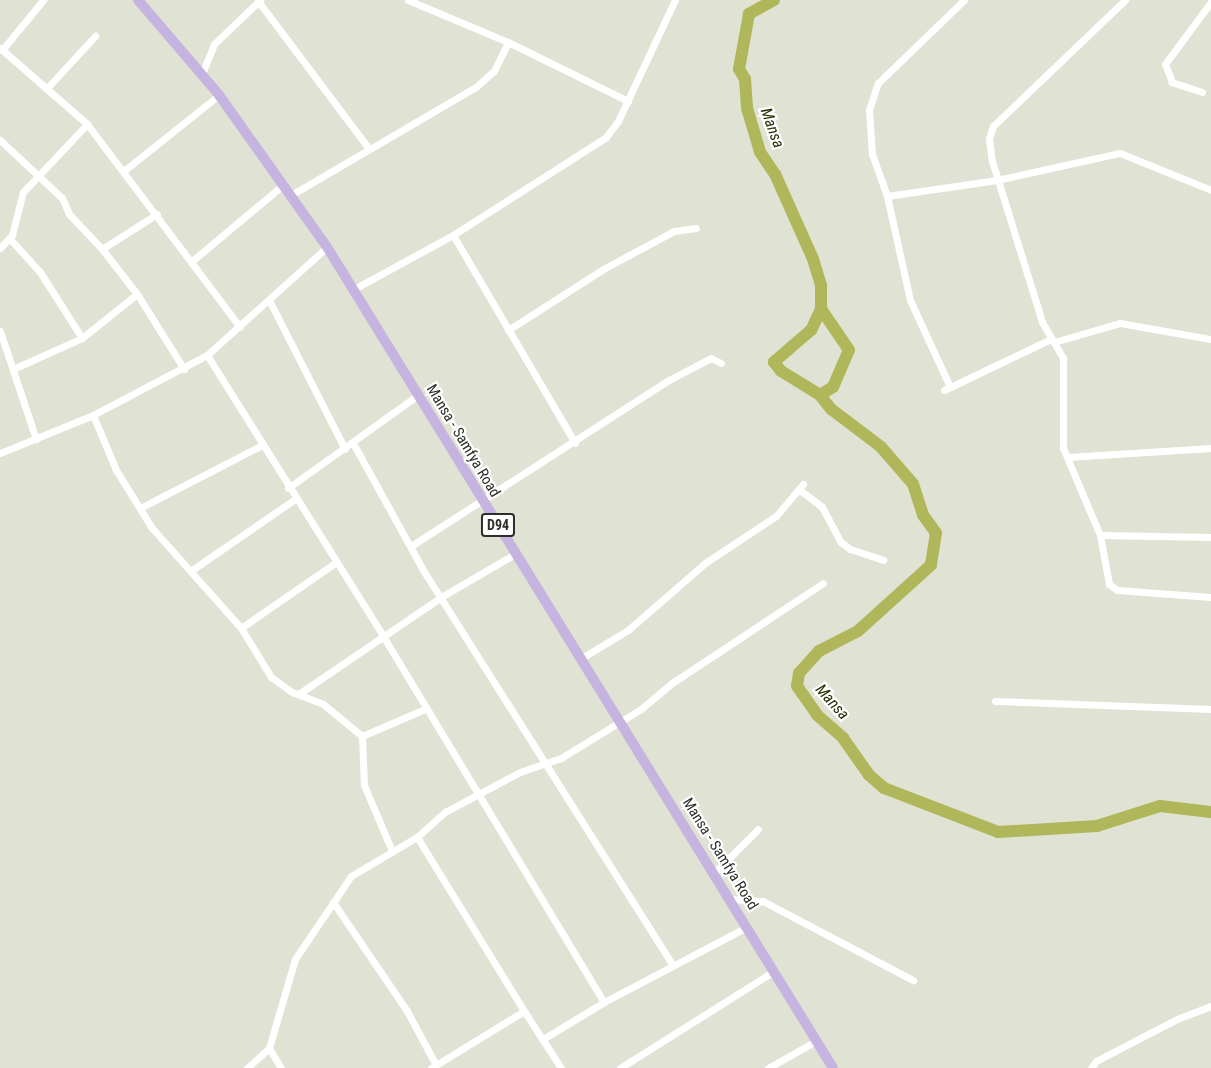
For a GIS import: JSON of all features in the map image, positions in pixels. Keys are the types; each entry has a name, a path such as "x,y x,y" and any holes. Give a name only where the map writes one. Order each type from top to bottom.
{"main road":[{"name":"Mansa - Samfya Road","path":"138,0 219,95 327,247 833,1068"}],"street":[{"path":"43,0 1,49 87,124 125,170 240,327"},
{"path":"408,0 508,42 627,101"},
{"path":"354,289 453,235 594,147 618,121 675,0"},
{"path":"964,0 893,66 871,96 872,154 887,196 910,300 947,388 1053,341 1120,323 1211,339"},
{"path":"1125,0 993,126 989,138 997,180 1042,322 1064,366 1061,438 1100,535 1112,587 1211,597"},
{"path":"202,74 214,44 259,1 369,148"},
{"path":"1202,92 1172,82 1166,64 1211,2"},
{"path":"46,88 95,36"},
{"path":"291,195 488,78 508,42"},
{"path":"125,170 219,95"},
{"path":"0,248 10,239 20,196 37,174 87,124"},
{"path":"0,140 62,198 69,214 102,249 137,294 184,369"},
{"path":"887,196 997,180 1120,153 1211,190"},
{"path":"192,261 284,184"},
{"path":"102,249 157,214"},
{"path":"508,330 623,258 674,231 696,228"},
{"path":"453,235 574,443"},
{"path":"10,239 40,273 82,338"},
{"path":"0,453 93,415 207,355 327,247"},
{"path":"13,369 82,338 137,294"},
{"path":"269,300 345,449"},
{"path":"0,331 36,439"},
{"path":"207,355 288,488 383,636 604,1002"},
{"path":"411,546 692,366 711,358 721,363"},
{"path":"288,488 418,395"},
{"path":"93,415 116,470 140,508 168,548 192,570 241,628 271,677 292,692 300,693 322,704 362,736 364,785 392,851"},
{"path":"353,443 441,597 673,966"},
{"path":"140,508 262,445"},
{"path":"1068,457 1211,448"},
{"path":"580,658 628,630 692,573 776,516 802,487 822,507 841,542 883,560"},
{"path":"192,570 295,499"},
{"path":"1100,535 1211,537"},
{"path":"300,693 441,597 515,554"},
{"path":"241,628 335,563"},
{"path":"247,1068 269,1048 291,968 351,876 417,837 445,812 520,772 547,766 619,721 787,604 823,584"},
{"path":"995,701 1211,709"},
{"path":"362,736 425,709"},
{"path":"714,873 758,829"},
{"path":"417,837 561,1068"},
{"path":"730,899 763,901 914,980"},
{"path":"333,902 395,993 434,1067 524,1011"},
{"path":"543,1039 604,1002 747,927"},
{"path":"620,1068 774,970"},
{"path":"1091,1068 1096,1061 1177,1019 1211,1006"},
{"path":"768,1068 816,1041"},
{"path":"269,1048 281,1068"}],"waterway":[{"name":"Mansa","path":"774,0 749,14 739,69 745,79 747,108 760,152 775,174 813,259 821,286 821,309 811,330 774,362 781,371 820,395 831,409 881,447 913,484 923,515 936,533 931,565 858,631 819,651 799,673 797,686 817,715 843,738 869,775 884,788 998,832 1097,826 1160,806 1211,812"},
{"name":"Mansa","path":"820,395 833,387 849,350 821,309"}]}
